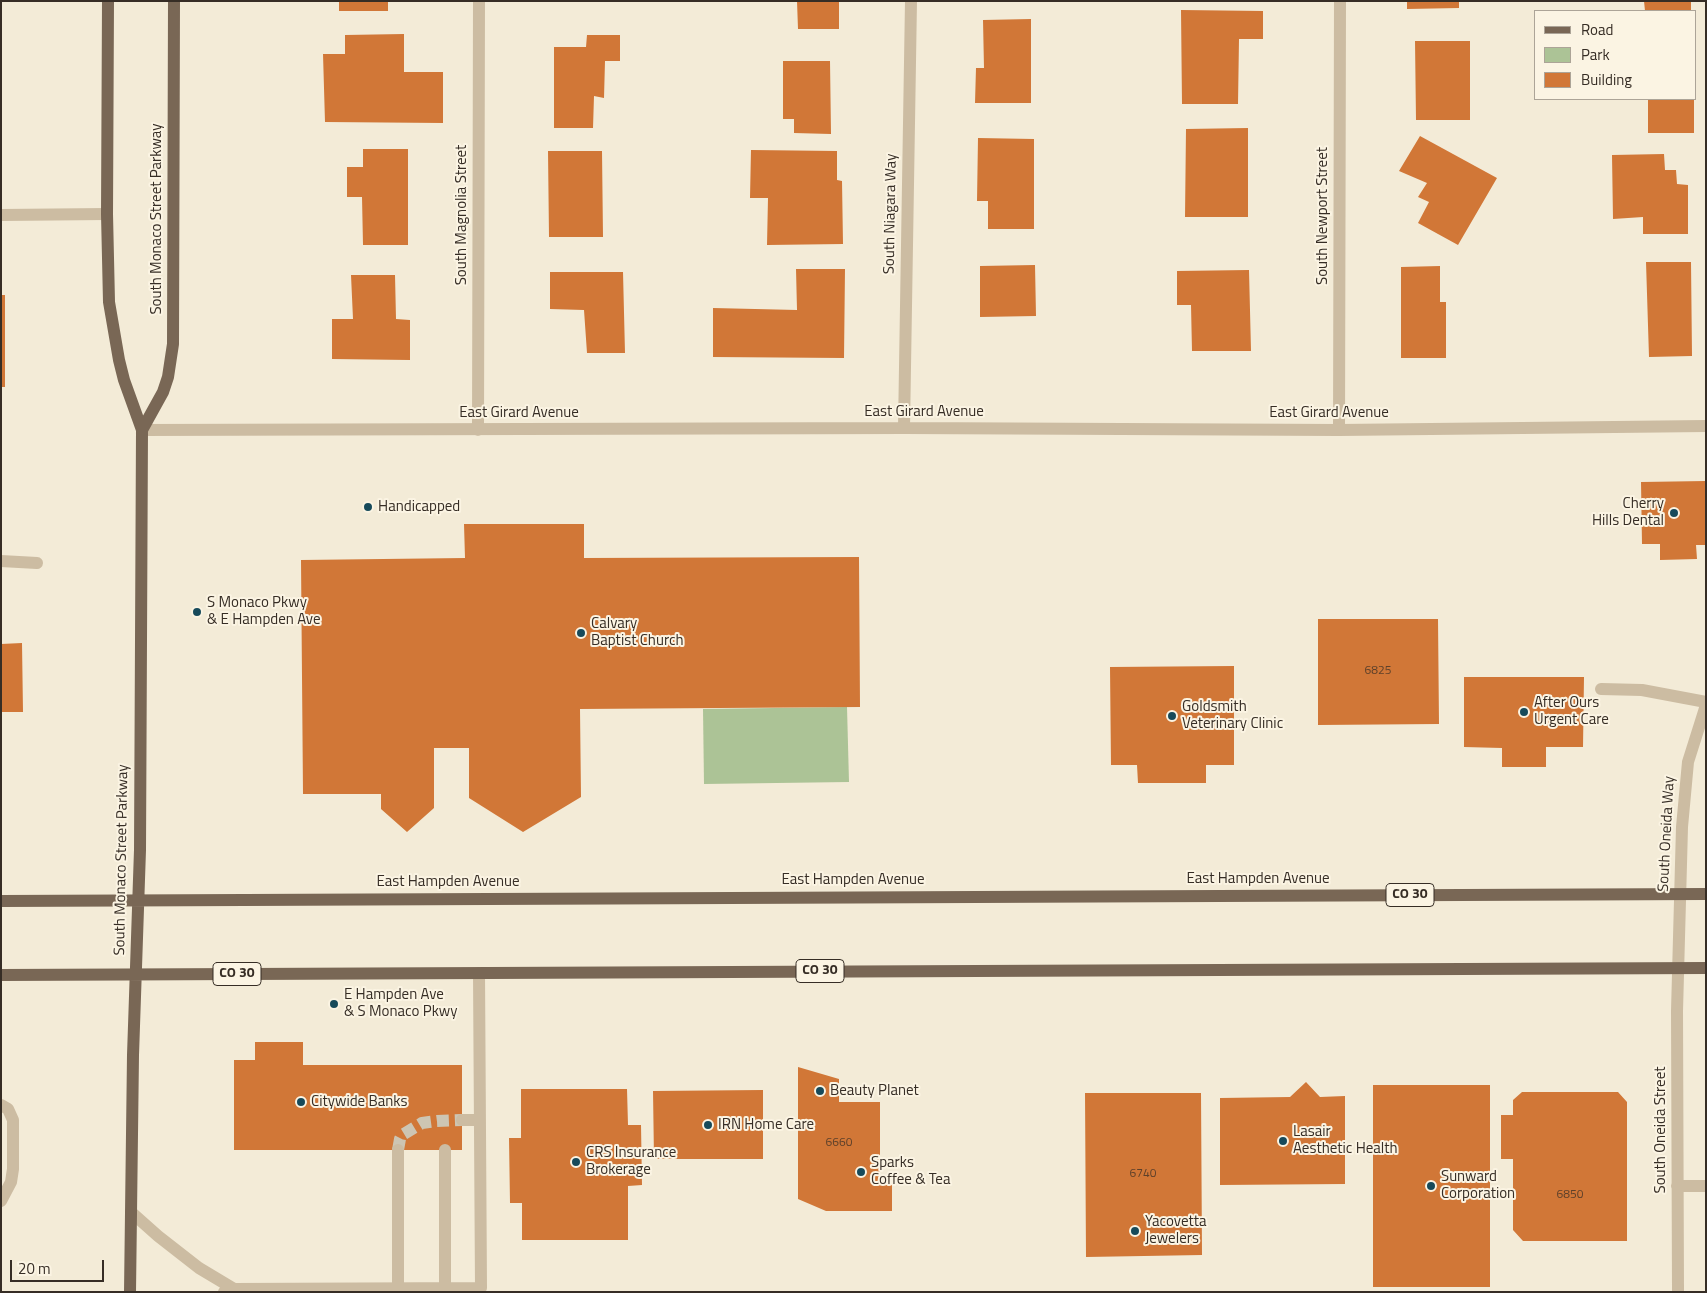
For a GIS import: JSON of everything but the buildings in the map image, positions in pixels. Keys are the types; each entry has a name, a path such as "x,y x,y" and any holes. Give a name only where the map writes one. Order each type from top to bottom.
{"main road":[{"name":"South Monaco Street Parkway","path":"108,1 108,284 113,332 124,380 142,430 141,766 130,1292"},
{"name":"South Monaco Street Parkway","path":"142,430 163,392 168,377 173,344 174,1"},
{"name":"East Hampden Avenue","path":"1,901 1706,894"},
{"name":"CO 30","path":"1,974 1706,968"}],"street":[{"name":"South Magnolia Street","path":"478,430 479,1"},
{"name":"South Niagara Way","path":"904,428 911,1"},
{"name":"South Newport Street","path":"1339,430 1340,1"},
{"path":"1,215 107,214"},
{"name":"East Girard Avenue","path":"142,430 904,428 1339,430 1706,426"},
{"path":"1,562 37,563"},
{"path":"1601,689 1642,690 1706,704"},
{"name":"South Oneida Way","path":"1678,968 1682,827 1686,779 1693,744 1706,704"},
{"name":"South Oneida Street","path":"1678,968 1678,1292"},
{"path":"131,1212 158,1236 229,1290 481,1288 479,973"},
{"path":"1,1105 8,1109 13,1120 13,1169 11,1182 1,1201"},
{"path":"462,1120 480,1120"},
{"path":"398,1150 398,1288"},
{"path":"445,1150 445,1288"},
{"path":"1678,1186 1706,1186"}],"green space":[{"path":"847,707 849,782 704,784 703,709"}],"tunnel":[{"path":"398,1150 402,1135 422,1123 462,1120"}],"place":[{"name":"Handicapped","path":"368,507"},
{"name":"Cherry Hills Dental","path":"1674,513"},
{"name":"S Monaco Pkwy & E Hampden Ave","path":"197,612"},
{"name":"Calvary Baptist Church","path":"581,633"},
{"name":"After Ours Urgent Care","path":"1524,712"},
{"name":"Goldsmith Veterinary Clinic","path":"1172,716"},
{"name":"E Hampden Ave & S Monaco Pkwy","path":"334,1004"},
{"name":"Beauty Planet","path":"820,1091"},
{"name":"Citywide Banks","path":"301,1102"},
{"name":"IRN Home Care","path":"708,1125"},
{"name":"Lasair Aesthetic Health","path":"1283,1141"},
{"name":"CRS Insurance Brokerage","path":"576,1162"},
{"name":"Sparks Coffee & Tea","path":"861,1172"},
{"name":"Sunward Corporation","path":"1431,1186"},
{"name":"Yacovetta Jewelers","path":"1135,1231"}]}
